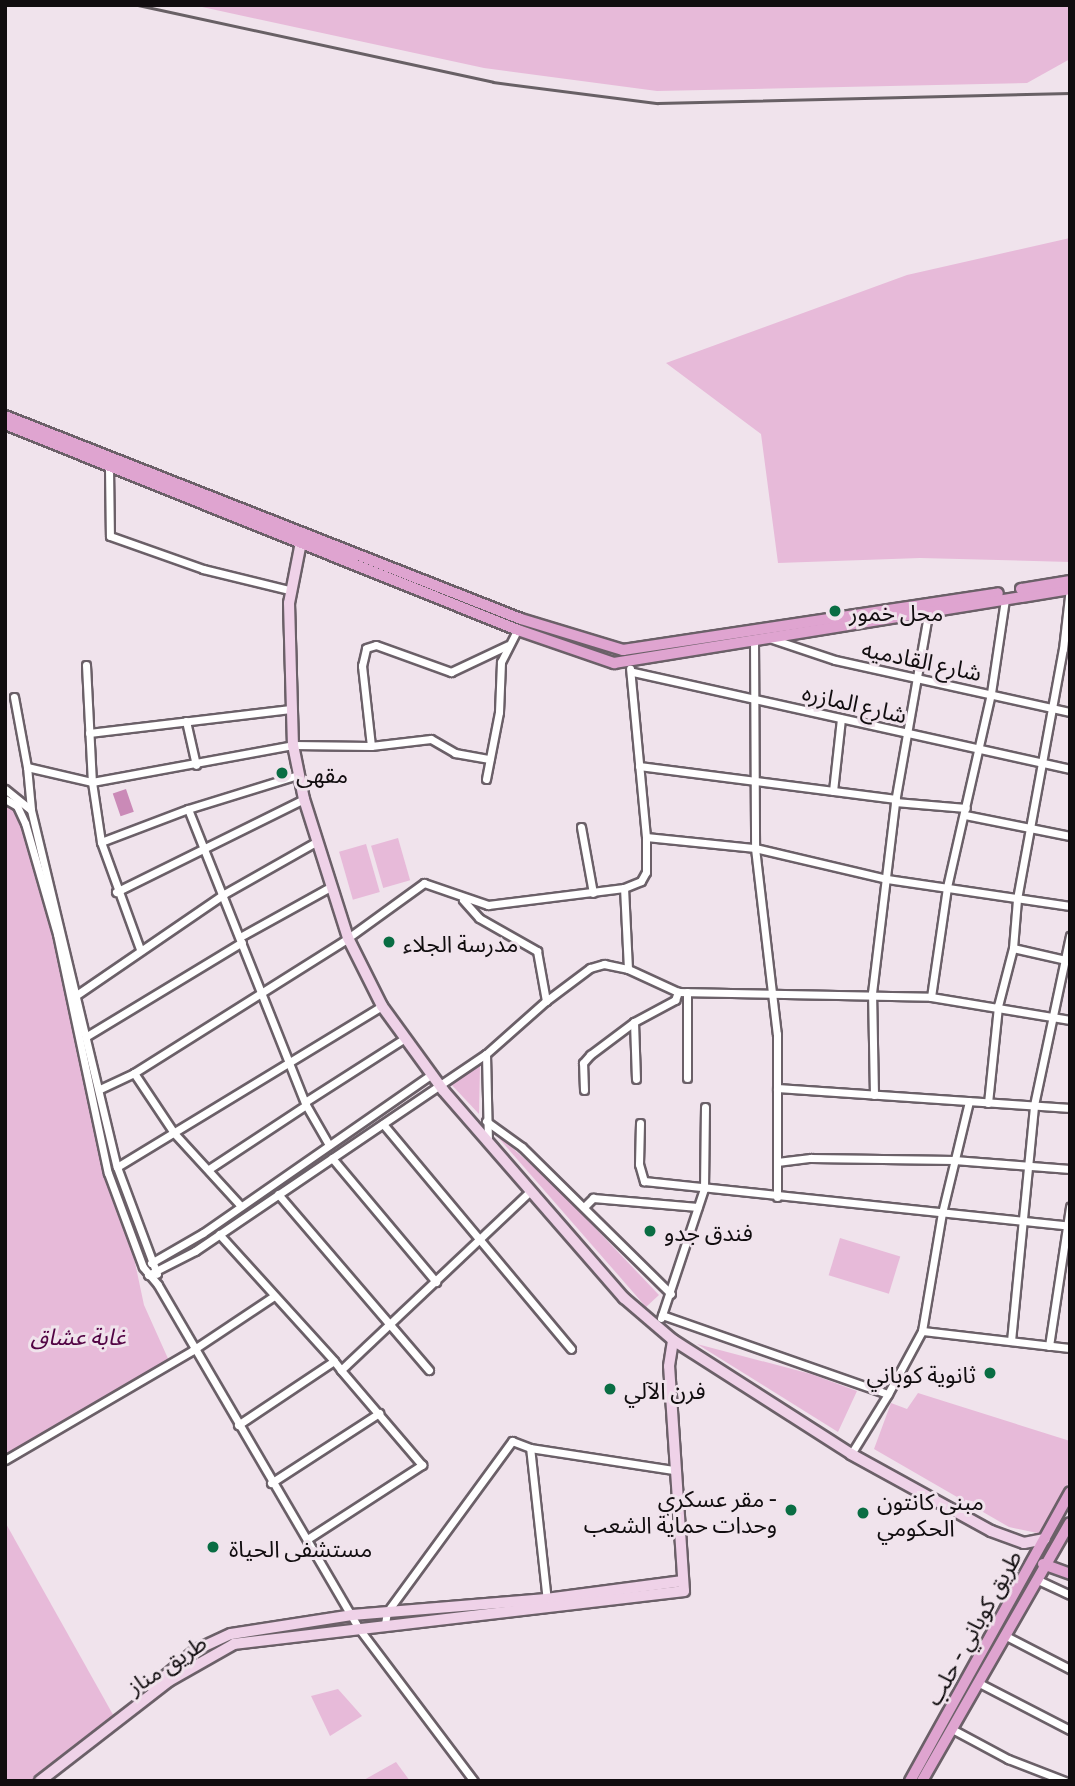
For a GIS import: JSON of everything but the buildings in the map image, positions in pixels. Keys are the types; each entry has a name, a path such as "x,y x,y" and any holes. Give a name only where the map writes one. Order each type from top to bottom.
{"main road":[{"path":"5,416 520,624 623,656 754,639 767,633"},
{"path":"5,424 108,468 302,538"},
{"path":"302,538 289,590 291,709 298,775 316,842 348,939 382,1006 435,1079 488,1145 624,1298 660,1320 673,1340 851,1454 991,1531 1024,1543 1045,1539 1065,1544"},
{"path":"929,609 1070,581"},
{"path":"623,656 1069,589"},
{"path":"673,1340 668,1366 673,1470"},
{"name":"طريق مناز","path":"127,1712 234,1644 683,1586 673,1470"},
{"name":"طريق كوباني - حلب","path":"910,1781 1070,1492"},
{"name":"طريق كوباني - حلب","path":"922,1781 1046,1566 1065,1544 1070,1523"},
{"path":"1024,1543 1034,1559 1070,1574"},
{"name":"طريق مناز","path":"127,1712 166,1674 211,1642 231,1634 352,1615 547,1604"},
{"path":"40,1781 127,1712"}],"street":[{"path":"108,468 110,536 203,569 289,590"},
{"path":"988,1103 998,1006 1013,948 1017,899 1069,589"},
{"path":"931,997 947,887 991,694 1005,599"},
{"path":"874,1095 872,993 906,733 929,609"},
{"path":"485,779 508,645 520,624"},
{"name":"شارع القادميه","path":"767,633 916,679 1070,712"},
{"path":"754,639 751,698 755,848 772,996 777,1088 777,1197"},
{"path":"371,746 362,666 366,648 376,645 451,672 508,645"},
{"path":"463,900 511,905 624,888 641,881 646,872 646,837 633,672 623,656"},
{"path":"86,665 92,782 102,842 116,892 140,949"},
{"name":"شارع المازره","path":"633,672 1070,769"},
{"path":"15,697 31,810 78,994 117,1167 155,1266 158,1285"},
{"path":"89,733 291,709"},
{"path":"833,791 841,718"},
{"path":"186,721 196,765"},
{"path":"27,767 92,782 196,765 293,745 371,746 431,740 455,753 489,759"},
{"path":"639,766 966,811 1070,836"},
{"path":"102,842 188,809 298,775"},
{"path":"5,789 31,810"},
{"path":"5,799 17,806 25,823 57,934 108,1173 143,1267 158,1285 271,1483 309,1538 358,1626 474,1781"},
{"path":"116,892 304,799"},
{"path":"188,809 202,851 224,894 306,1104 329,1145"},
{"path":"581,827 593,893"},
{"path":"646,837 755,848 887,879 1070,906"},
{"path":"78,994 224,894 316,842"},
{"path":"100,1089 134,1073 260,991 348,939 424,883 436,884 463,900 479,918 537,951 546,1001"},
{"path":"87,1036 332,886"},
{"path":"624,888 628,969"},
{"path":"1011,1341 1034,1105 1067,961 1070,936"},
{"path":"1013,948 1067,961"},
{"path":"148,1275 155,1266 329,1145 435,1079 486,1054 546,1001 590,968 604,964 628,969 678,992 772,996 872,993 931,997 1070,1020"},
{"path":"584,1090 583,1063 634,1022 675,1000 678,992"},
{"path":"687,992 687,1078"},
{"path":"117,1167 288,1059 382,1006"},
{"path":"634,1022 636,1079"},
{"path":"209,1168 405,1038"},
{"path":"486,1054 488,1145"},
{"path":"134,1073 174,1133 209,1168 240,1206"},
{"path":"143,1267 155,1266 219,1234 383,1124 435,1079"},
{"path":"777,1088 1070,1108"},
{"path":"851,1454 922,1331 942,1213 969,1101"},
{"path":"705,1107 704,1189 671,1294 660,1320 888,1394"},
{"path":"486,1121 522,1147 671,1294"},
{"path":"383,1124 571,1349"},
{"path":"640,1124 639,1164 644,1181 1069,1226"},
{"path":"332,1158 436,1282"},
{"path":"777,1162 811,1158 954,1160 1070,1169"},
{"path":"341,1370 530,1191"},
{"path":"278,1194 429,1370"},
{"path":"584,1207 593,1198 698,1206"},
{"path":"1049,1346 1070,1207"},
{"path":"219,1234 334,1361 422,1465 309,1538"},
{"path":"5,1460 194,1350 274,1296"},
{"path":"922,1331 1070,1348"},
{"path":"238,1425 334,1361"},
{"path":"271,1483 379,1413"},
{"path":"385,1624 387,1612 512,1441 530,1448 673,1470"},
{"path":"530,1448 547,1604"},
{"path":"1038,1580 1070,1595"},
{"path":"1006,1636 1070,1669"},
{"path":"979,1683 1070,1730"},
{"path":"952,1730 1008,1759 1065,1781"}],"green space":[{"path":"193,5 1070,5 1070,59 1027,83 657,91 484,68"},
{"path":"1070,238 1070,562 920,558 778,563 761,434 666,363 907,275"},
{"name":"غابة عشاق","path":"5,804 18,809 53,924 105,1174 134,1258 144,1305 170,1363 5,1466"},
{"path":"398,838 410,880 383,888 371,846"},
{"path":"366,844 380,892 353,900 339,852"},
{"path":"480,1064 479,1114 449,1082"},
{"path":"490,1128 556,1187 659,1295 646,1307"},
{"path":"840,1238 900,1256 889,1294 829,1275"},
{"path":"697,1344 811,1374 857,1391 838,1432"},
{"path":"918,1393 1070,1441 1070,1480 1042,1534 1009,1527 874,1449 891,1403 907,1409"},
{"path":"5,1522 116,1720 40,1781 5,1781"},
{"path":"338,1689 362,1716 330,1736 311,1696"},
{"path":"396,1762 410,1781 362,1781"}],"shaded area":[{"path":"126,789 134,812 121,816 113,794"}],"railway":[{"path":"138,5 493,82 658,103 1070,93"}],"place":[{"name":"محل خمور","path":"835,611"},
{"name":"مقهى","path":"282,773"},
{"name":"مدرسة الجلاء","path":"389,942"},
{"name":"فندق جدو","path":"650,1231"},
{"name":"ثانوية كوباني","path":"990,1373"},
{"name":"فرن الآلي","path":"610,1389"},
{"name":"مقر عسكري - وحدات حماية الشعب","path":"791,1510"},
{"name":"مبنى كانتون الحكومي","path":"863,1513"},
{"name":"مستشفى الحياة","path":"213,1547"}]}
